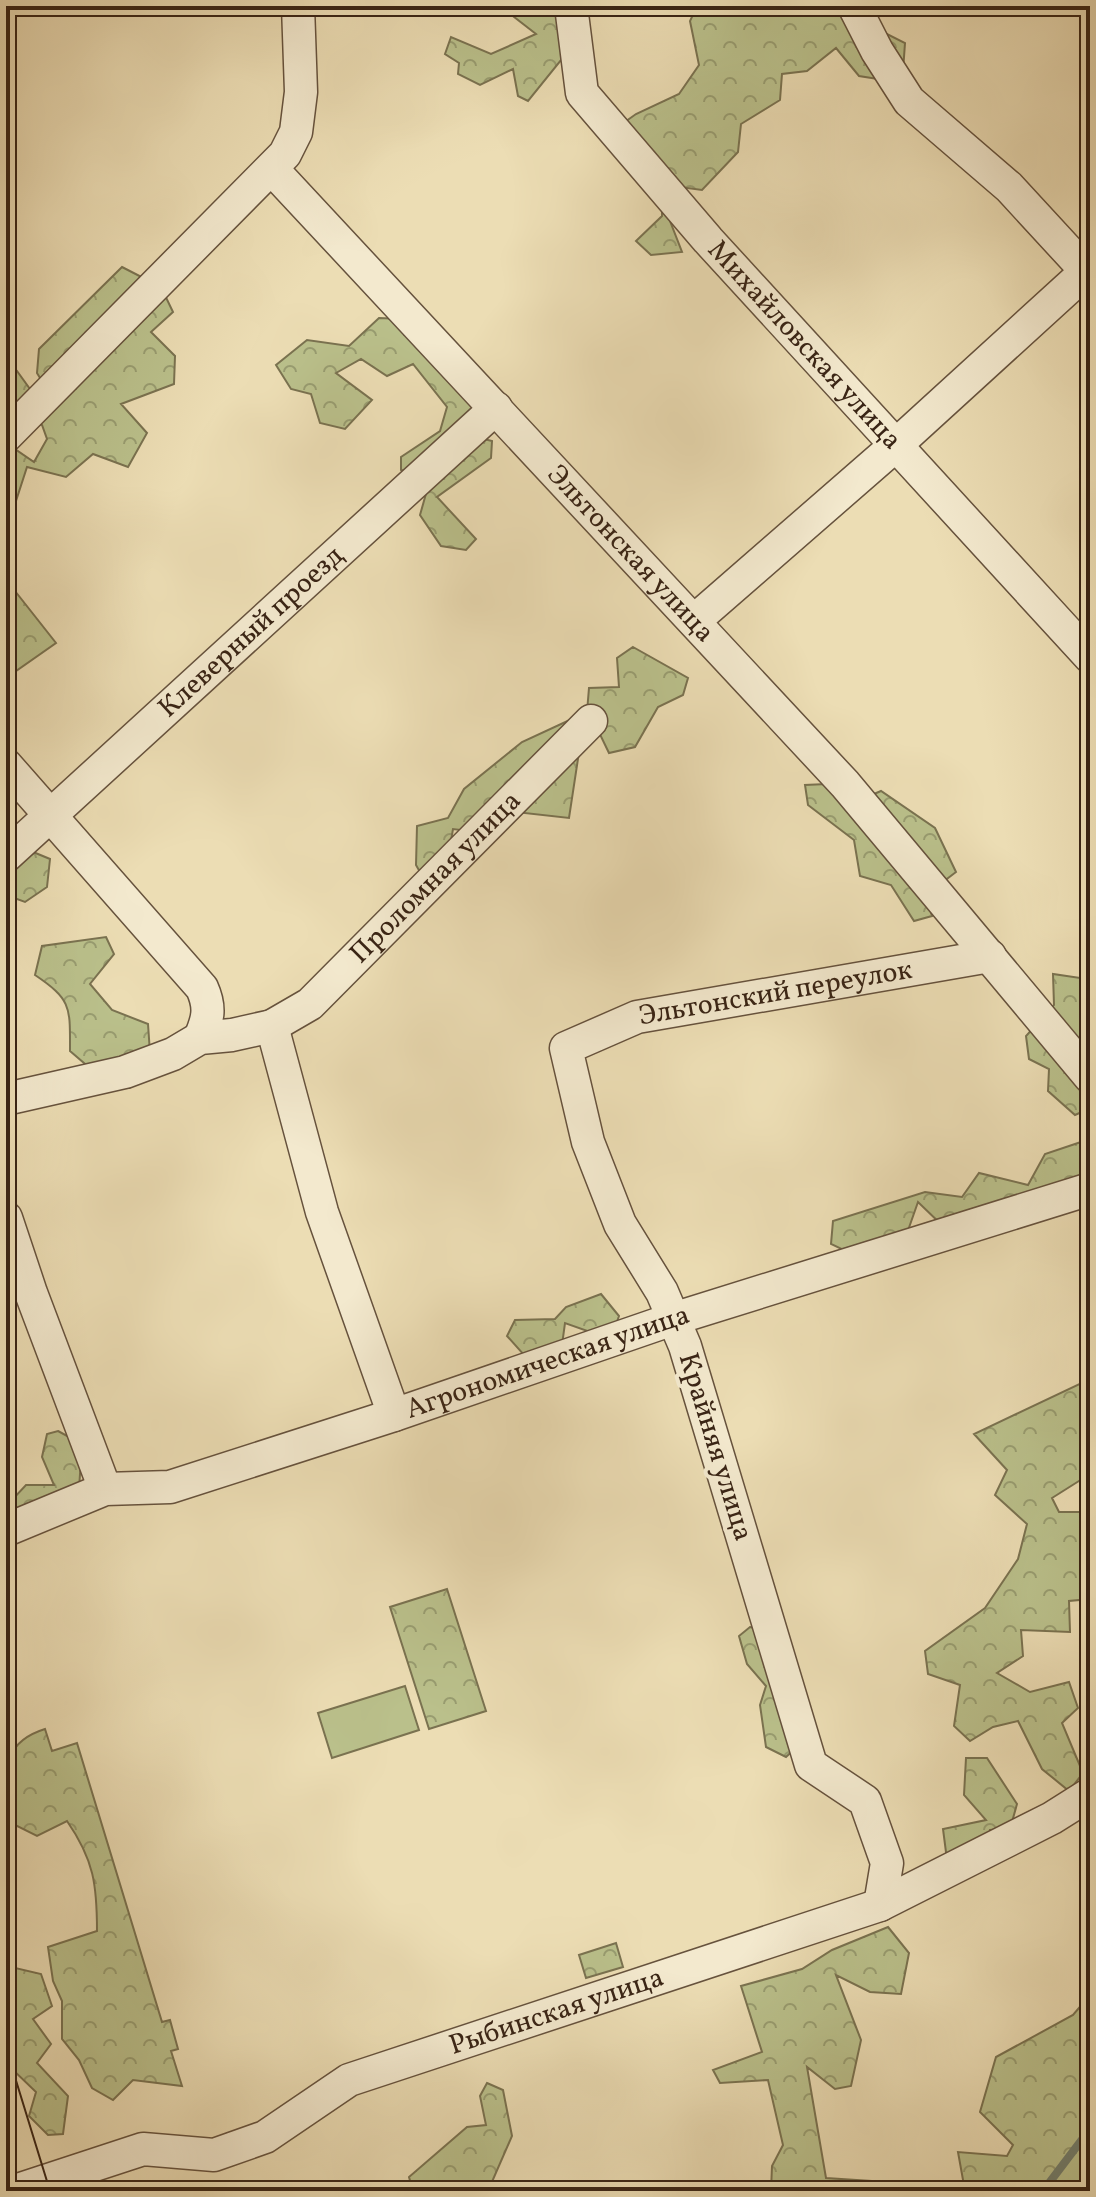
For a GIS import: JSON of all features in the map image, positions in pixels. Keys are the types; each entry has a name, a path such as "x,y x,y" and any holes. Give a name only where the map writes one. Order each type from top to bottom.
{"street":[{"path":"6,436 285,154 296,132 301,92 298,6"},
{"name":"Михайловская улица","path":"571,6 582,93 708,240 1090,657"},
{"path":"694,621 1089,271 1009,187 909,101 877,51 854,6"},
{"name":"Эльтонская улица","path":"272,169 845,784 1090,1077"},
{"name":"Клеверный проезд","path":"6,856 496,408"},
{"name":"Проломная улица","path":"6,1099 125,1072 173,1054 200,1038 272,1026 310,1004 591,721"},
{"path":"6,765 202,988 209,1003 208,1019 200,1038"},
{"name":"Эльтонский переулок","path":"566,1048 637,1017 990,956"},
{"path":"272,1026 322,1212 394,1415"},
{"name":"Крайняя улица","path":"566,1048 588,1142 620,1224 662,1292 685,1346 811,1765 865,1801 887,1863 880,1905"},
{"name":"Агрономическая улица","path":"6,1530 105,1489 170,1487 394,1415 673,1319 1090,1189"},
{"path":"6,1218 105,1489"},
{"name":"Рыбинская улица","path":"15,2191 143,2149 214,2155 265,2137 349,2080 880,1905 1052,1818 1090,1794"}],"green space":[{"path":"511,6 563,6 570,49 528,101 518,96 513,69 480,85 458,74 459,63 445,54 451,37 491,54 536,34 505,10"},
{"path":"697,6 871,6 875,28 905,43 903,71 884,80 859,76 836,48 807,71 782,74 780,100 741,124 738,152 702,190 680,187 670,221 682,252 651,255 636,241 662,216 662,174 608,134 636,114 679,94 699,65 690,21"},
{"path":"122,267 161,287 173,312 151,332 175,356 174,384 121,404 147,433 128,467 93,454 66,477 27,467 16,501 6,504 6,443 34,462 47,439 42,425 6,410 6,377 17,371 43,407 51,396 37,373 39,349"},
{"path":"379,318 402,319 475,410 472,436 492,441 491,458 437,497 476,539 466,550 441,546 420,515 431,476 401,470 401,457 440,431 447,407 413,364 387,376 361,359 336,373 372,400 345,429 320,423 311,394 291,389 276,365 307,340 349,346"},
{"path":"15,591 56,643 6,678 6,598"},
{"path":"633,647 688,678 683,695 658,707 635,747 609,753 596,726 581,739 569,818 516,812 494,834 453,829 443,886 433,895 416,865 417,826 448,818 464,789 522,742 587,712 589,688 619,687 617,658"},
{"path":"827,784 853,803 881,791 935,828 956,872 926,895 932,916 914,921 891,885 860,876 854,840 808,805 805,785"},
{"path":"21,847 50,859 47,887 25,902 6,895 6,863"},
{"path":"106,937 114,954 90,984 112,1010 148,1024 150,1053 105,1081 70,1051 66,1006 56,991 35,975 42,946"},
{"path":"1090,967 1090,1083 1084,1111 1075,1115 1048,1091 1049,1069 1029,1059 1026,1036 1054,1005 1053,974 1080,978"},
{"path":"1090,1139 1090,1183 945,1228 918,1202 905,1239 854,1255 831,1244 833,1221 925,1192 962,1197 979,1173 1028,1185 1045,1154"},
{"path":"601,1294 619,1316 614,1330 593,1333 565,1323 562,1345 524,1355 507,1336 515,1320 555,1319 566,1307"},
{"path":"1090,1379 1090,1474 1052,1498 1059,1512 1090,1512 1090,1599 1069,1601 1070,1632 1021,1630 1023,1656 997,1673 1030,1692 1069,1682 1078,1708 1062,1723 1083,1773 1069,1791 1042,1769 1018,1721 993,1727 970,1741 954,1726 960,1685 928,1674 925,1651 985,1608 1018,1559 1027,1524 995,1495 1007,1470 974,1434"},
{"path":"58,1431 82,1444 78,1504 12,1513 10,1502 26,1485 54,1485 42,1457 47,1434"},
{"path":"447,1589 486,1711 429,1729 390,1607"},
{"path":"750,1627 767,1631 799,1745 786,1757 766,1747 760,1705 766,1686 747,1664 739,1636"},
{"path":"405,1686 419,1730 332,1758 318,1713"},
{"path":"45,1729 52,1751 77,1743 162,2022 170,2020 178,2049 171,2051 182,2086 133,2080 113,2100 92,2088 79,2060 62,2039 62,2001 53,1981 48,1947 97,1931 92,1873 83,1848 67,1821 37,1836 11,1823 6,1815 6,1773 13,1751 30,1735"},
{"path":"966,1758 987,1758 1017,1804 1010,1829 990,1830 989,1858 947,1860 943,1829 986,1820 964,1795"},
{"path":"6,1920 15,1968 41,1974 52,2006 33,2019 51,2044 37,2063 68,2096 63,2134 48,2135 29,2116 36,2092 11,2068 6,2055"},
{"path":"888,1927 909,1953 901,1994 870,1992 836,1975 861,2040 851,2086 835,2089 807,2067 826,2178 887,2182 901,2191 771,2191 772,2166 783,2145 768,2080 720,2083 713,2070 762,2052 741,1986 802,1969 832,1950"},
{"path":"616,1943 623,1967 586,1978 579,1955"},
{"path":"1090,1995 1090,2191 965,2191 958,2152 1007,2156 1013,2145 980,2112 996,2057 1073,2015"},
{"path":"487,2083 503,2090 512,2136 488,2191 413,2191 409,2177 467,2127 486,2125 480,2096"}],"waterway":[{"path":"1043,2191 1090,2129"}],"tram line":[{"path":"6,2048 50,2191"}]}
